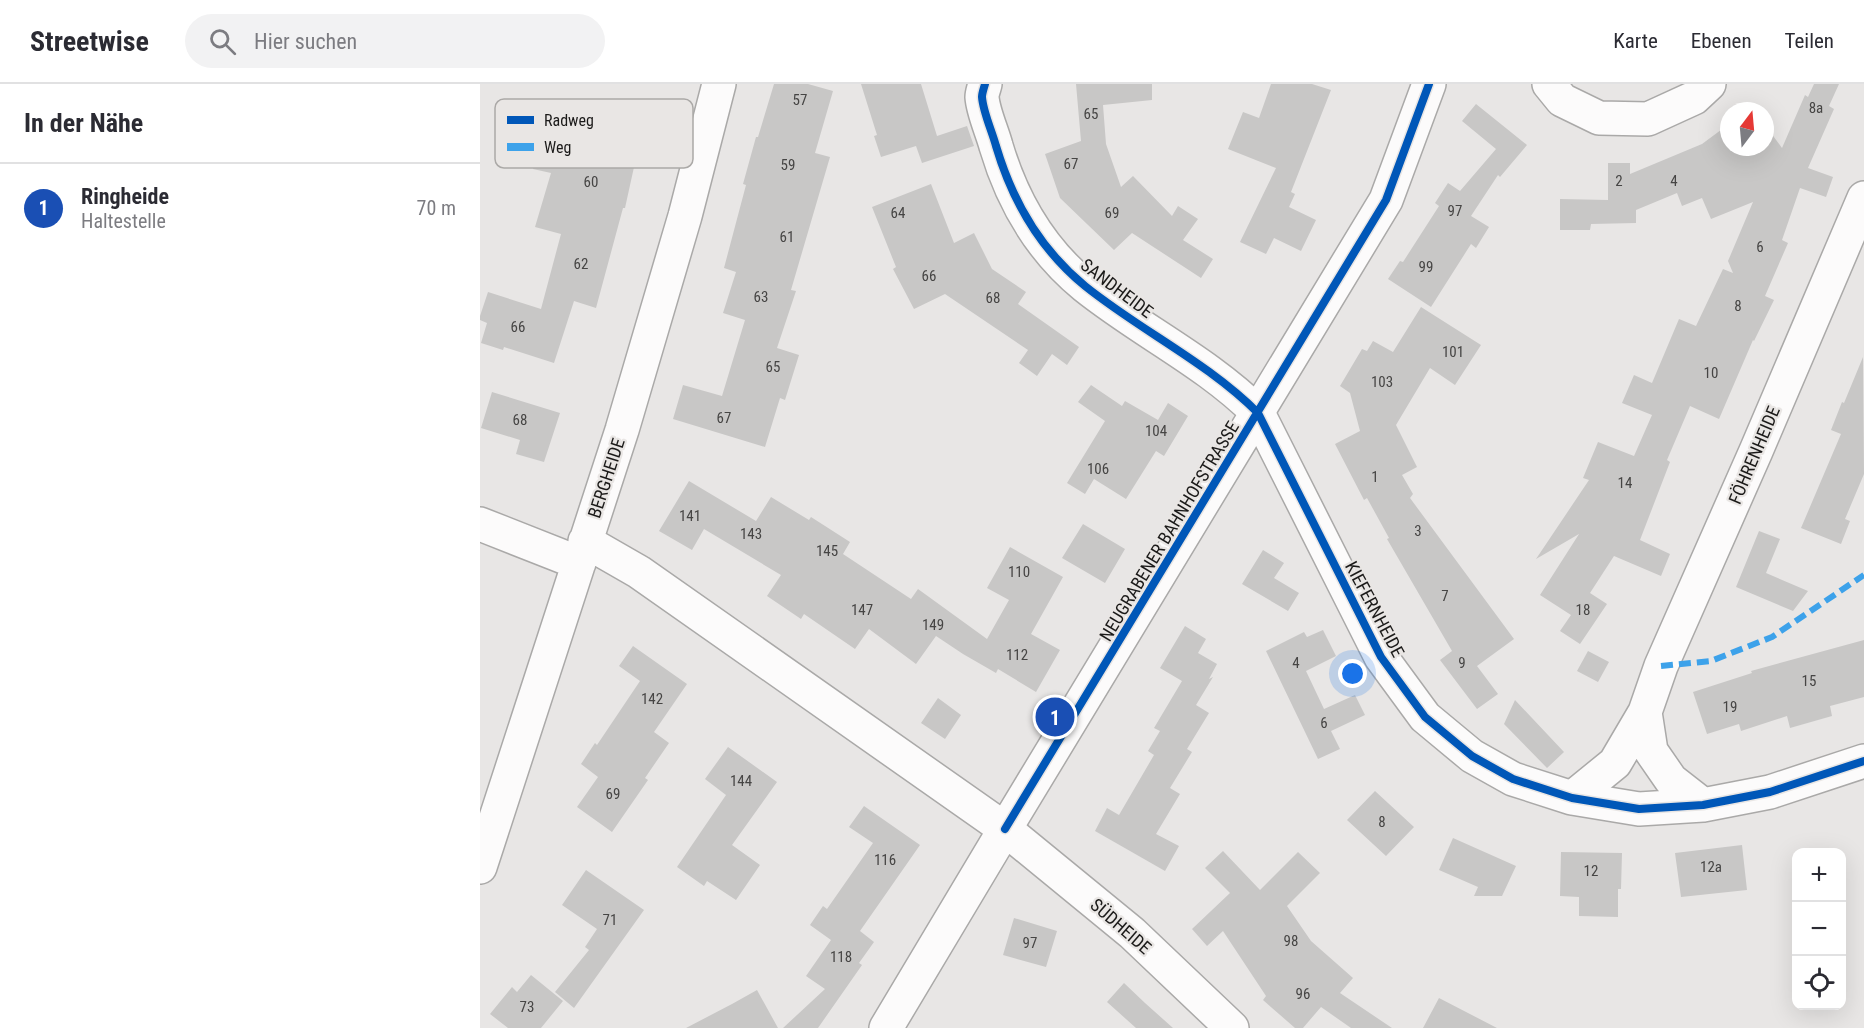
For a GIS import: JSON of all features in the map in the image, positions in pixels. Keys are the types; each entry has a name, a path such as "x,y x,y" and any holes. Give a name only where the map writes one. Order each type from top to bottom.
{"street":[{"name":"BERGHEIDE","path":"480,867 622,430 686,216 719,84"},
{"name":"NEUGRABENER BAHNHOFSTRASSE","path":"886,1028 1386,200 1429,84"},
{"path":"1549,84 1562,100 1599,118 1648,119 1694,98 1709,84"},
{"name":"SANDHEIDE","path":"980,88 1002,166 1011,188 1030,223 1051,251 1086,286 1226,384 1258,413"},
{"name":"FÖHRENHEIDE","path":"1572,798 1615,763 1645,712 1661,666 1864,198"},
{"name":"KIEFERNHEIDE","path":"1258,413 1381,657 1425,717 1472,756 1513,779 1572,798 1639,809 1703,805 1770,792 1864,761"},
{"name":"SÜDHEIDE","path":"480,524 582,552 639,572 1005,829 1132,933 1232,1028"},
{"name":"FÖHRENHEIDE","path":"1645,712 1651,751 1671,780 1703,805"}],"building":[{"path":"774,84 808,84 833,91 815,153 830,157 791,290 796,291 777,348 799,355 785,400 780,398 765,447 673,419 683,385 722,396 745,320 723,313 736,272 724,268 746,185 743,184"},
{"path":"861,84 921,84 937,136 967,126 974,146 922,163 916,146 881,157 874,136 877,135"},
{"path":"1076,84 1152,84 1152,100 1103,105 1106,144 1121,187 1133,176 1172,216 1178,206 1198,219 1183,240 1213,259 1201,278 1132,233 1114,250 1060,198 1045,154 1081,141"},
{"path":"1271,84 1312,84 1331,90 1291,192 1295,194 1289,207 1316,220 1301,251 1274,238 1266,254 1240,242 1276,168 1228,149 1243,112 1259,118"},
{"path":"1814,84 1839,84 1829,106 1834,109 1808,168 1833,177 1826,197 1800,188 1782,240 1788,243 1765,296 1774,300 1753,340 1719,419 1690,406 1667,460 1670,462 1640,540 1670,554 1661,576 1614,556 1590,593 1607,604 1580,644 1560,631 1571,615 1540,595 1579,534 1536,559 1589,480 1583,478 1598,442 1634,456 1652,415 1622,403 1634,375 1652,383 1679,319 1696,326 1723,269 1733,273 1728,261 1753,202 1711,219 1702,198 1682,206 1677,193 1636,210 1636,223 1591,224 1590,230 1560,230 1560,199 1608,200 1608,163 1630,163 1630,174 1702,144 1720,131 1720,156 1774,156 1774,137 1782,148 1805,95 1808,97"},
{"path":"1476,104 1527,145 1500,177 1498,175 1471,216 1489,227 1476,248 1471,244 1431,307 1388,279 1400,261 1403,262 1439,206 1435,203 1448,183 1460,191 1496,149 1462,121"},
{"path":"634,168 625,208 623,208 596,308 574,301 554,363 504,347 503,350 481,343 487,323 480,320 480,316 488,292 541,309 561,234 535,227 551,173 533,169"},
{"path":"931,184 954,243 974,233 992,269 1026,292 1018,304 1079,347 1067,365 1052,354 1037,376 1019,363 1028,350 945,294 914,309 893,269 896,267 872,207"},
{"path":"1421,307 1481,345 1455,385 1430,368 1396,425 1417,467 1402,475 1413,494 1410,498 1514,639 1477,666 1498,694 1477,709 1440,660 1452,651 1387,539 1389,538 1367,498 1364,500 1335,444 1360,431 1350,393 1340,386 1362,349 1367,351 1373,341 1393,352"},
{"path":"1863,357 1864,474 1845,519 1850,521 1841,544 1801,528 1841,434 1831,430"},
{"path":"1091,385 1122,406 1125,401 1158,420 1168,403 1188,416 1164,456 1156,451 1126,499 1094,479 1085,494 1067,483 1105,421 1078,402"},
{"path":"492,392 560,413 544,462 516,454 520,440 481,428"},
{"path":"689,481 756,521 771,497 809,520 811,517 850,542 843,554 911,599 918,589 987,639 1009,600 987,588 1010,547 1063,577 1031,634 1060,650 1036,692 998,669 996,673 936,636 916,664 869,629 855,649 804,614 801,619 767,596 781,575 704,529 692,550 659,531"},
{"path":"1083,524 1125,549 1105,583 1062,558"},
{"path":"1759,531 1780,539 1766,573 1808,591 1793,611 1736,587"},
{"path":"1263,550 1284,563 1274,578 1299,593 1288,611 1242,584"},
{"path":"1185,626 1206,639 1198,653 1217,664 1209,679 1213,677 1196,705 1209,713 1187,749 1192,752 1170,788 1180,794 1156,834 1179,846 1165,871 1095,831 1107,808 1119,815 1154,755 1148,751 1160,731 1154,728 1182,681 1160,668"},
{"path":"1323,630 1336,656 1306,671 1324,709 1355,695 1365,715 1331,731 1340,749 1318,759 1266,651 1304,632 1307,637"},
{"path":"1864,640 1864,697 1830,706 1832,716 1790,728 1787,716 1741,731 1739,724 1707,734 1693,692 1752,673 1751,671"},
{"path":"633,646 687,684 654,732 669,743 645,778 648,780 612,832 577,807 598,777 581,764 595,743 597,745 640,681 619,666"},
{"path":"1588,651 1609,662 1598,682 1577,671"},
{"path":"938,698 961,715 945,739 921,723"},
{"path":"1515,700 1564,752 1547,768 1504,724"},
{"path":"728,747 777,782 732,845 760,865 736,900 707,881 704,886 677,867 726,795 705,779"},
{"path":"1375,791 1414,827 1386,856 1347,820"},
{"path":"864,806 920,845 860,931 874,942 859,963 862,965 818,1028 783,1028 825,989 806,976 831,940 810,925 823,906 827,909 873,843 849,827"},
{"path":"1453,838 1516,866 1502,896 1474,896 1478,887 1439,870"},
{"path":"1742,845 1747,890 1681,897 1675,853"},
{"path":"1223,851 1260,890 1298,852 1320,873 1287,906 1311,941 1353,978 1340,993 1392,1028 1351,1028 1321,1007 1303,1028 1295,1028 1263,1000 1266,996 1223,931 1207,946 1192,929 1230,893 1205,868"},
{"path":"1561,852 1622,853 1618,917 1579,916 1579,897 1560,896"},
{"path":"586,870 644,910 574,1008 555,992 589,950 585,947 597,929 562,905"},
{"path":"1014,918 1057,931 1046,967 1003,955"},
{"path":"531,975 563,1001 541,1028 508,1028 490,1014 512,987 517,992"},
{"path":"1124,983 1173,1028 1136,1028 1107,1002"},
{"path":"757,990 778,1028 686,1028 732,1004"},
{"path":"1439,998 1497,1028 1423,1028"}],"marked path":[{"path":"1661,666 1711,661 1772,637 1864,575"}],"cycle path":[{"path":"985,84 982,95 983,103 1010,186 1042,240 1069,272 1085,286 1128,318 1196,362 1258,413 1381,657 1425,717 1472,756 1513,779 1572,798 1639,809 1703,805 1770,792 1864,761"},
{"path":"1005,829 1386,200 1429,84"}],"place":[{"name":"Ringheide","path":"1055,717"}]}
